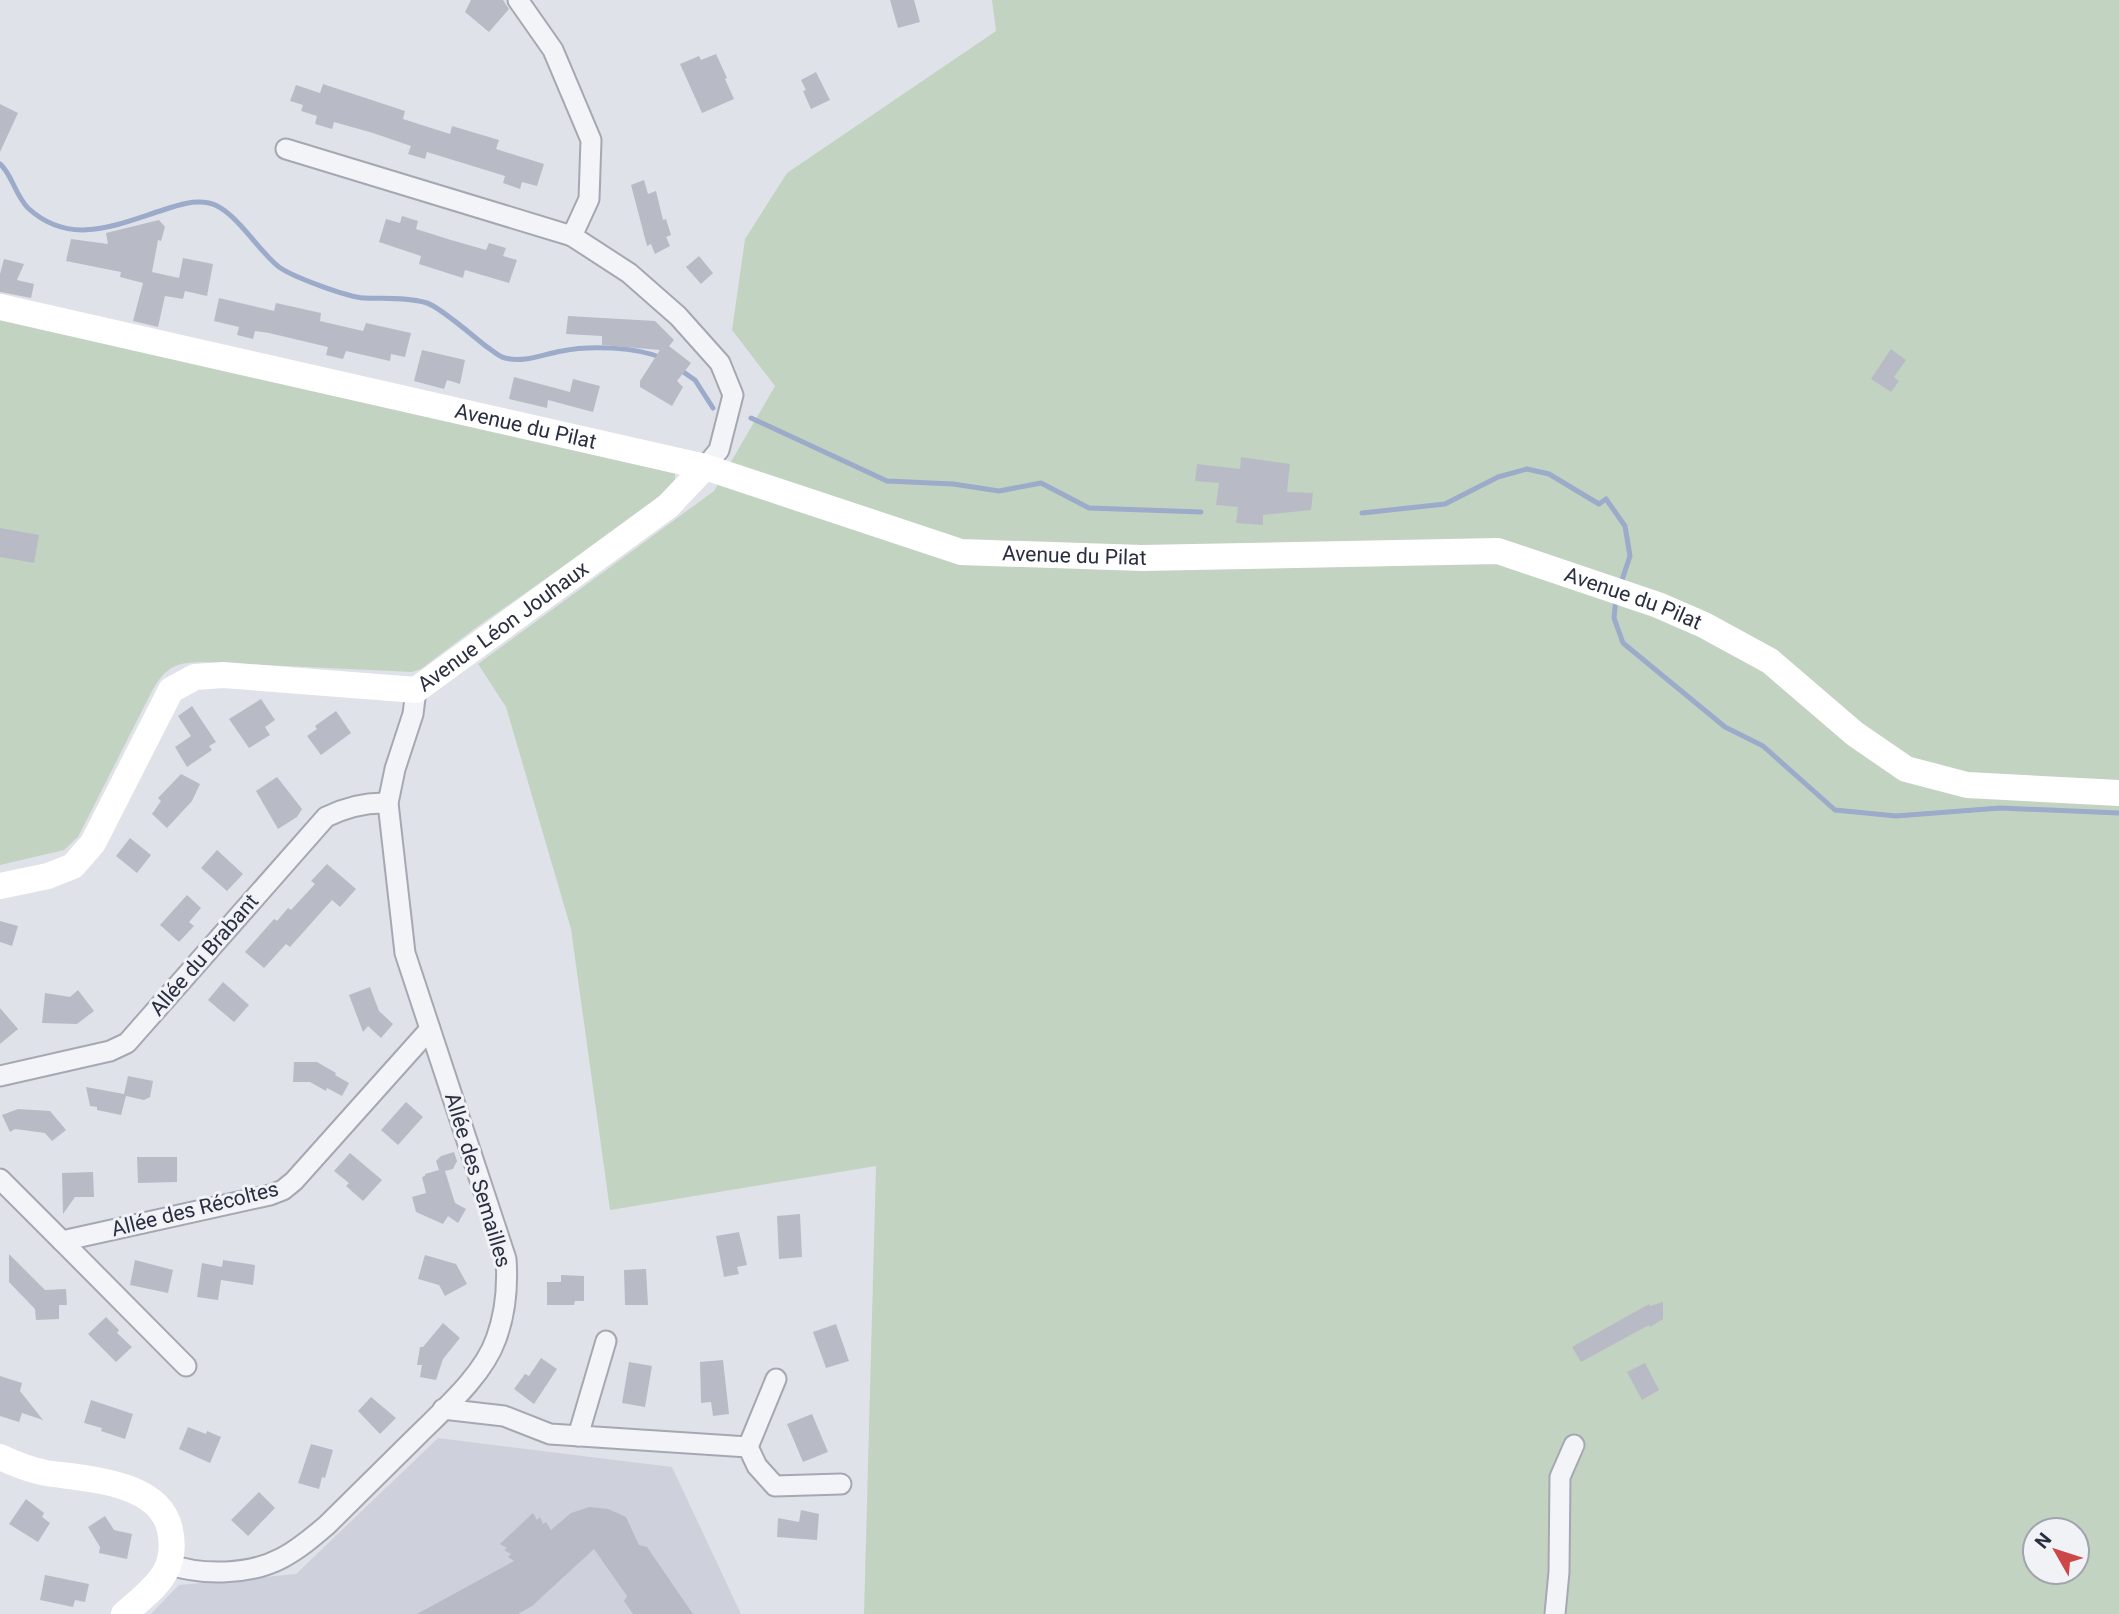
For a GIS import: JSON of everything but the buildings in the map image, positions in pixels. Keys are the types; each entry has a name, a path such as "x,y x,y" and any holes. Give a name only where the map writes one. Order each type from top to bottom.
{"main road":[{"name":"Avenue du Pilat","path":"0,307 705,467 961,552 1142,558 1498,551 1658,605 1704,625 1770,661 1855,734 1906,769 1967,785 2119,793"},
{"name":"Avenue Léon Jouhaux","path":"0,886 48,876 73,866 93,843 171,690 195,677 223,675 416,690 668,506 705,467"},
{"path":"0,1457 44,1472 134,1489 158,1505 169,1525 173,1543 168,1564 160,1581 124,1614"}],"street":[{"path":"518,0 553,50 591,140 589,200 572,236"},
{"path":"286,149 572,236 629,274 678,316 720,363 733,395 719,450 705,467"},
{"name":"Allée des Semailles","path":"168,1564 184,1570 203,1572 254,1567 280,1559 305,1544 443,1409 482,1365 496,1341 505,1311 506,1259 405,953 388,803 395,769 413,714 416,690"},
{"name":"Allée du Brabant","path":"0,1076 110,1051 127,1043 326,817 342,808 388,803"},
{"name":"Allée des Récoltes","path":"62,1241 283,1190 295,1181 430,1029"},
{"path":"0,1179 186,1366"},
{"path":"578,1436 606,1341"},
{"path":"776,1379 748,1447 757,1466 775,1486 841,1485"},
{"path":"443,1409 505,1416 550,1434 748,1447"},
{"path":"1555,1614 1559,1572 1560,1477 1574,1445"}],"shaded area":[{"path":"438,1438 672,1467 741,1614 151,1614 179,1585 296,1574"}],"green space":[{"path":"992,0 2119,0 2119,1614 864,1614 876,1166 610,1210 571,929 506,707 478,664 714,491 775,386 732,330 745,239 787,173 996,31"},
{"path":"0,319 675,473 675,482 641,512 421,669 412,672 203,662 186,663 168,670 153,689 78,837 64,850 0,865"}],"waterway":[{"path":"0,164 28,208 44,220 60,227 94,229 128,222 174,206 209,203 228,213 271,260 286,271 320,286 356,297 427,303 503,357 527,359 573,349 599,348 639,351 662,358"},
{"path":"679,369 695,380 713,408"},
{"path":"751,418 887,481 953,484 999,491 1041,483 1089,508 1201,512"},
{"path":"1362,513 1445,504 1498,477 1527,469 1549,474 1599,504 1606,499 1625,526 1630,556 1620,586"},
{"path":"1616,598 1614,618 1623,643 1725,727 1763,746 1835,810 1896,816 2000,808 2119,813"}]}
